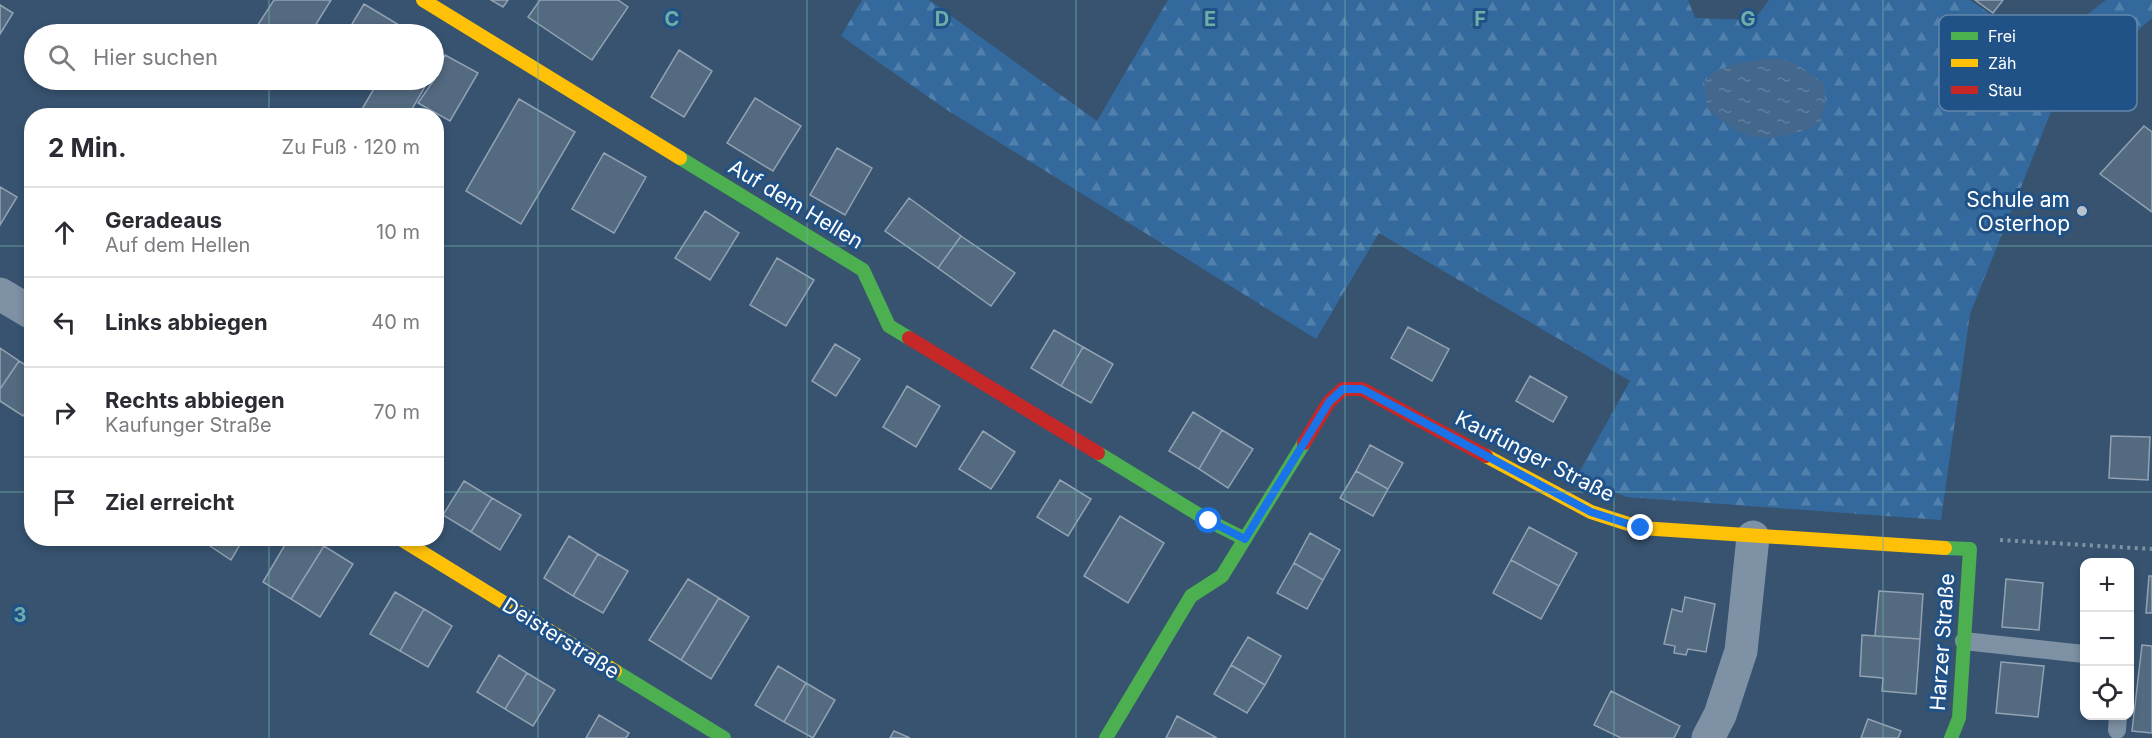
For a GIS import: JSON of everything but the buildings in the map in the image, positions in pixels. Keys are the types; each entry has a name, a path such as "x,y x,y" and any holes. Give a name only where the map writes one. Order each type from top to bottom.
{"street":[{"name":"Auf dem Hellen","path":"423,0 863,270 889,326 1209,521 1245,539"},
{"path":"0,294 24,309"},
{"name":"Kaufunger Straße","path":"1245,539 1329,402 1343,389 1362,389 1591,512 1641,528 1753,537 1970,549"},
{"path":"1708,738 1720,715 1741,651 1753,537"},
{"path":"1106,738 1191,596 1222,576 1245,539"},
{"name":"Deisterstraße","path":"412,546 724,738"},
{"name":"Harzer Straße","path":"1951,738 1959,718 1970,549"}],"lane":[{"path":"1964,641 2080,653"}],"path":[{"path":"1970,549 1991,540 2152,549"}],"green space":[{"path":"862,0 929,0 1097,121 1168,0 1688,0 1695,18 1754,20 1769,0 1970,0 1992,15 1939,15 1939,111 2051,111 1970,314 1941,520 1627,497 1577,476 1630,381 1379,233 1316,339 947,110 841,36"},
{"path":"2106,0 2152,0 2152,18 2137,31 2137,15 2087,15"}],"water":[{"path":"1776,58 1793,62 1824,83 1825,103 1821,122 1786,136 1757,137 1737,130 1707,108 1704,81 1711,75 1728,66"}],"traffic: fast":[{"path":"680,158 863,270 889,326 909,338"},
{"path":"1106,738 1191,596 1222,576 1304,443"},
{"path":"1098,453 1209,521 1245,539"},
{"path":"1945,548 1970,549 1959,718 1951,738"},
{"path":"615,671 724,738"}],"traffic: slow":[{"path":"423,0 680,158"},
{"path":"1486,456 1591,512 1641,528 1945,548"},
{"path":"412,546 615,671"}],"traffic: jam":[{"path":"909,338 1098,453"},
{"path":"1304,443 1329,402 1343,389 1362,389 1486,456"}],"place":[{"name":"Schule am Osterhop","path":"2082,211"}],"route":[{"path":"1209,521 1245,539 1329,402 1343,389 1362,389 1591,512 1641,528"}]}
